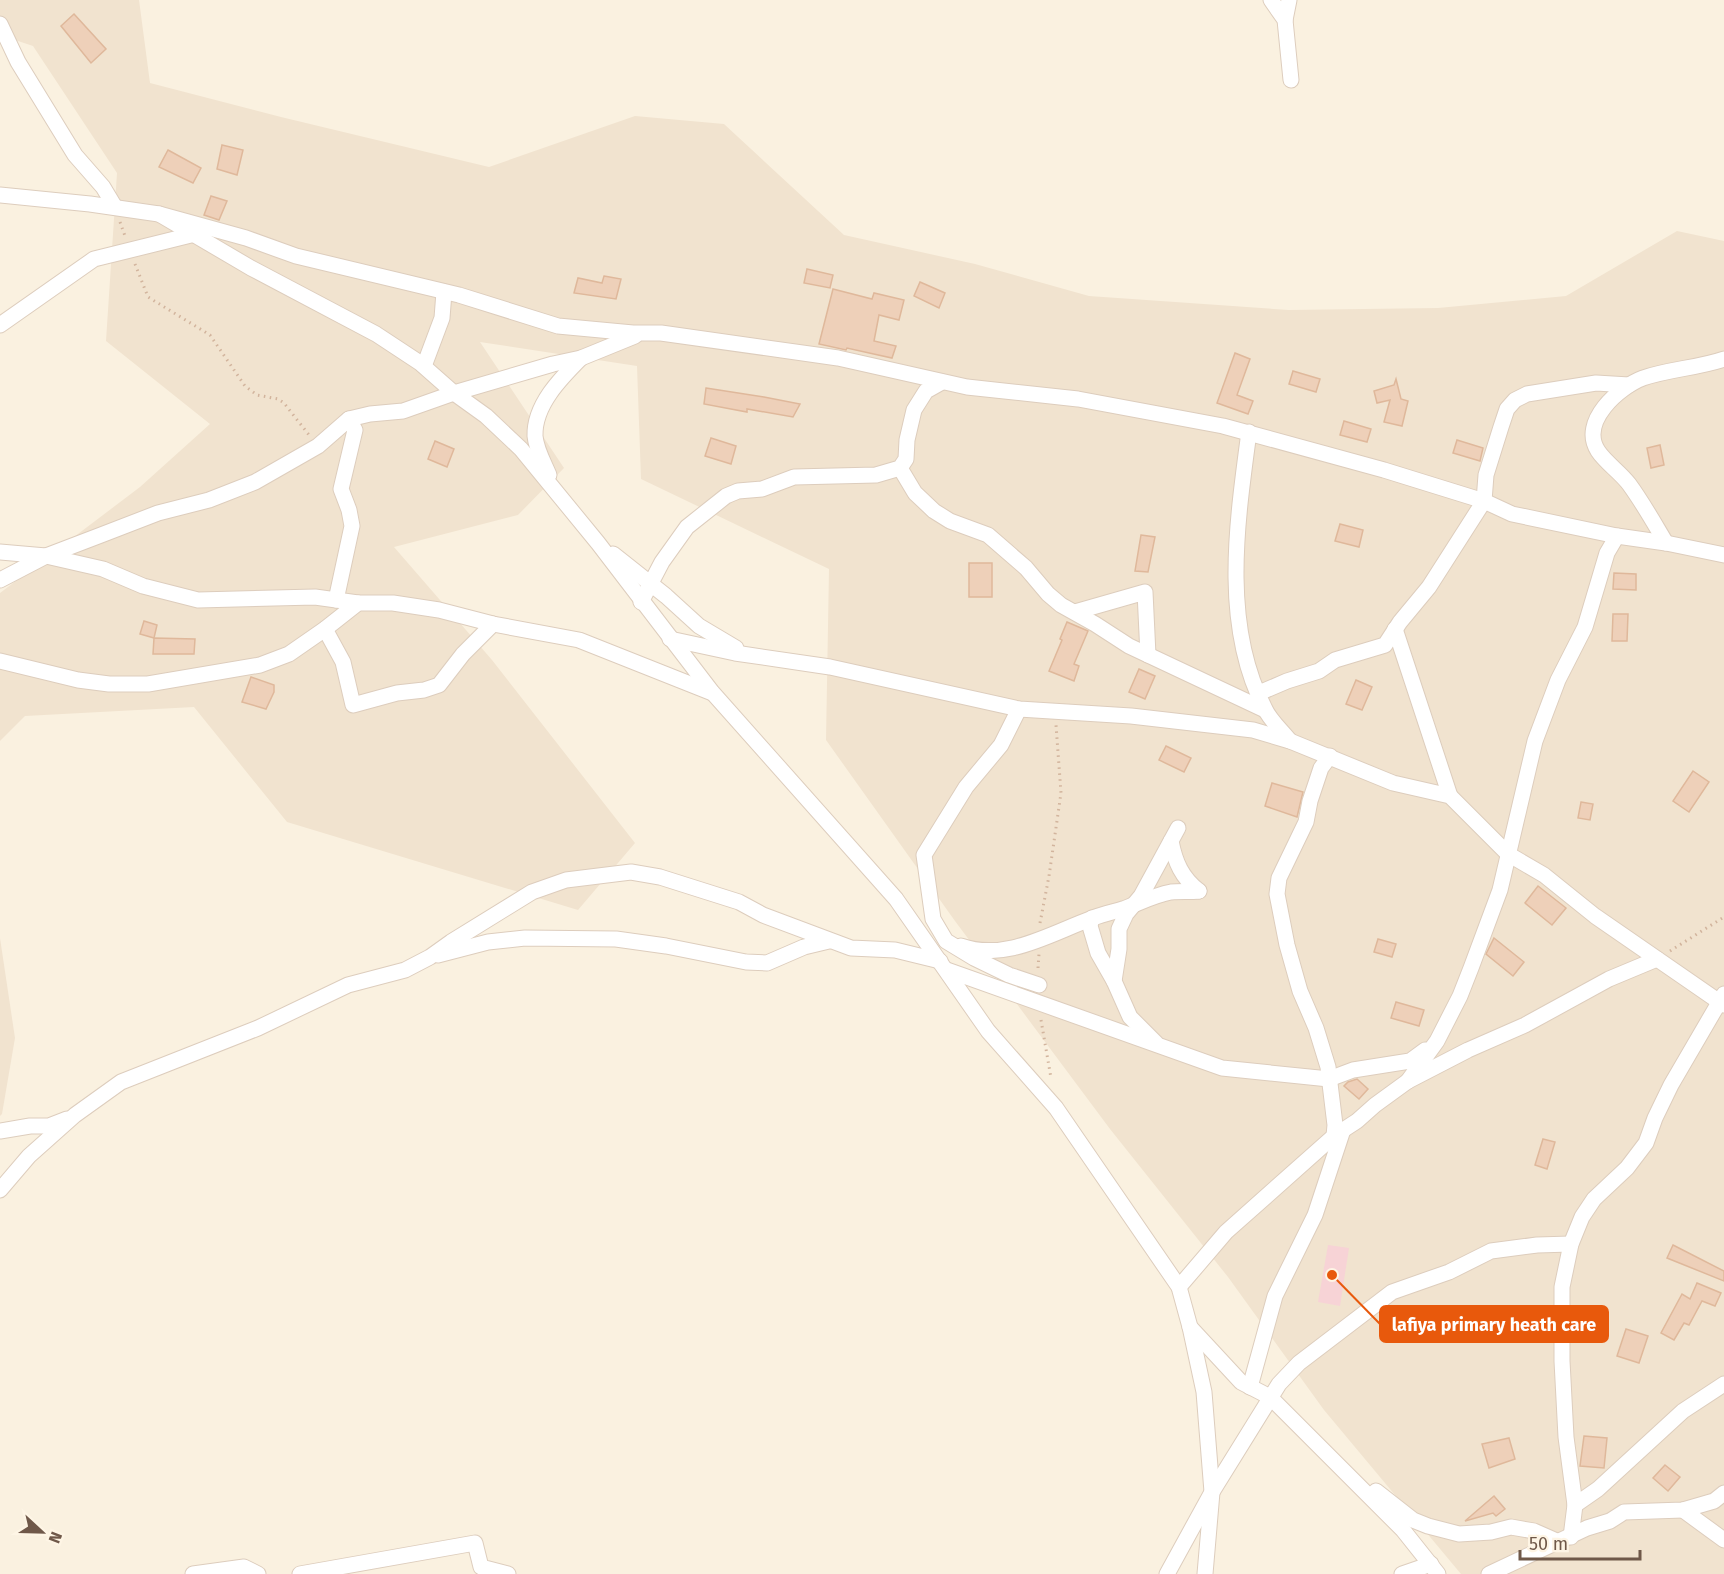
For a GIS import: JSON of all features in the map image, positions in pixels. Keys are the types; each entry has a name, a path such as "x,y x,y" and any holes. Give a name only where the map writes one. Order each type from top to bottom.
{"street":[{"path":"1271,0 1285,20"},
{"path":"1289,0 1285,20 1291,80"},
{"path":"0,24 18,62 75,155 103,187 115,207"},
{"path":"0,195 159,214 246,238 296,256 444,292 558,326 661,333 838,358 967,387 1078,399 1249,432 1484,501 1512,514 1724,555"},
{"path":"159,214 251,268 376,334 424,366 454,393 486,416 521,449 554,488 712,692 896,899 988,1031 1056,1108 1179,1287 1204,1392 1212,1492 1205,1574"},
{"path":"0,325 94,260 195,234"},
{"path":"424,366 442,318 444,292"},
{"path":"0,580 46,556 158,513 209,500 255,482 318,446 349,419 370,414 403,411 553,363 581,358 640,333"},
{"path":"554,488 535,438 536,423 545,402 562,377 581,358"},
{"path":"1666,543 1627,481 1597,450 1592,433 1595,423 1609,401 1629,385 1675,370 1724,359"},
{"path":"641,602 650,583 687,527 726,496 738,491 762,489 794,477 876,475 900,468 906,459 907,440 914,410 926,391 942,382"},
{"path":"1259,693 1287,681 1319,672 1335,660 1384,645 1429,587 1484,501 1486,475 1500,427 1515,400 1527,394 1596,383 1629,385"},
{"path":"336,600 352,526 341,489 355,430 349,419"},
{"path":"1249,432 1239,503 1236,562 1239,612 1253,682 1265,710 1290,741"},
{"path":"900,468 915,493 934,511 950,521 988,536 1026,568 1048,594 1061,605 1148,655 1265,710"},
{"path":"1408,1081 1437,1041 1460,996 1471,968 1500,890 1535,741 1558,680 1585,627 1607,553 1617,536"},
{"path":"598,543 650,583 699,626 729,645 760,657"},
{"path":"0,552 46,556 103,569 143,586 198,600 315,597 358,603 393,603 439,610 493,624 579,640 712,692"},
{"path":"1075,612 1145,592 1148,655"},
{"path":"0,661 78,680 109,684 148,684 260,665 289,654 358,603"},
{"path":"325,629 343,662 353,705 439,685 463,654 493,624"},
{"path":"1395,629 1450,796 1508,854 1544,874 1595,916 1722,1000 1671,1085 1646,1143 1627,1168 1594,1199 1582,1217 1571,1244 1562,1287 1562,1361 1566,1437 1575,1505 1565,1539"},
{"path":"670,639 760,657 830,667 1019,709 1200,723 1253,730 1330,756 1392,783 1450,796"},
{"path":"1019,709 1001,745 966,787 924,855 933,919 946,941 1009,975 1039,986"},
{"path":"1250,1387 1275,1296 1315,1215 1339,1133 1335,1125 1323,1047 1300,992 1287,945 1277,894 1279,878 1306,822 1321,768 1330,756"},
{"path":"946,941 969,949 1010,948 1039,940 1092,918 1134,904 1172,892 1199,891 1184,878 1173,852 1174,835 1141,896 1134,904 1119,929 1119,949 1114,981"},
{"path":"0,1190 28,1156 75,1115 121,1082 258,1028 348,985 405,970 430,957 532,891 566,880 631,872 669,880 738,902 763,915 851,948 895,950 944,965 1040,1003 1222,1068 1329,1079 1353,1070 1410,1061 1437,1041"},
{"path":"1092,918 1090,926 1098,953 1130,1017 1158,1045"},
{"path":"430,957 488,942 525,938 616,939 666,946 746,962 766,963 804,947 830,941"},
{"path":"1179,1287 1226,1232 1339,1133 1408,1081 1525,1024 1609,979 1657,958"},
{"path":"0,1131 30,1126 49,1126 75,1115"},
{"path":"1167,1574 1212,1492 1270,1397 1279,1383 1299,1363 1392,1292 1449,1272 1491,1251 1537,1245 1571,1244"},
{"path":"1190,1327 1241,1383 1270,1397 1403,1530 1434,1569 1402,1574"},
{"path":"1575,1505 1598,1489 1683,1411 1724,1384"},
{"path":"1339,1466 1413,1520 1428,1526 1459,1534 1491,1532 1511,1527 1565,1539"},
{"path":"1489,1574 1587,1528 1610,1521 1624,1512 1683,1510 1714,1501 1724,1493"},
{"path":"1683,1510 1724,1540"},
{"path":"300,1574 475,1544 481,1567 508,1574"},
{"path":"193,1574 244,1567 258,1574"}],"path":[{"path":"115,207 148,297 210,335 245,386 257,395 278,399 284,403 318,446"},
{"path":"1039,986 1039,925 1049,876 1060,793 1054,711"},
{"path":"1657,958 1724,917"},
{"path":"1040,1003 1051,1079"}],"shaded area":[{"path":"0,0 139,0 150,83 489,167 635,116 724,124 844,235 975,264 1089,296 1289,310 1438,308 1566,296 1677,231 1724,241 1724,1574 1461,1574 1324,1410 1228,1277 1110,1129 955,921 826,740 829,569 641,479 637,366 480,342 564,468 518,515 394,547 492,660 635,843 578,910 287,822 194,707 25,716 0,741 0,593 140,487 210,424 106,341 117,173 33,46 0,35"},
{"path":"0,938 15,1038 0,1116"},
{"path":"1328,1245 1349,1248 1340,1306 1318,1302"}],"building":[{"path":"74,14 106,49 91,63 61,26"},
{"path":"222,145 243,150 237,175 217,169"},
{"path":"168,150 201,168 193,183 159,167"},
{"path":"211,196 227,201 219,220 204,215"},
{"path":"807,269 833,275 830,288 804,283"},
{"path":"604,276 621,279 616,299 574,293 578,278 602,283"},
{"path":"920,282 945,293 939,308 914,296"},
{"path":"833,289 872,299 874,293 904,300 899,320 879,315 874,341 896,346 892,358 819,344"},
{"path":"1235,353 1250,359 1237,395 1253,401 1248,414 1217,403"},
{"path":"1293,371 1320,379 1316,392 1289,384"},
{"path":"1396,379 1401,399 1408,401 1402,426 1384,422 1390,400 1377,403 1374,391 1394,385"},
{"path":"706,388 800,404 793,417 747,409 747,412 704,404"},
{"path":"1344,421 1371,429 1367,442 1340,435"},
{"path":"711,438 736,446 731,464 705,456"},
{"path":"1457,440 1483,448 1480,461 1453,453"},
{"path":"435,441 454,449 447,467 428,459"},
{"path":"1660,445 1664,465 1651,468 1647,448"},
{"path":"1340,524 1363,530 1359,547 1335,541"},
{"path":"1141,535 1155,537 1148,572 1135,571"},
{"path":"969,563 992,563 992,597 969,597"},
{"path":"1614,573 1636,574 1636,590 1613,589"},
{"path":"1613,614 1628,614 1627,641 1612,641"},
{"path":"144,621 157,625 154,638 140,634"},
{"path":"1067,622 1088,631 1074,664 1079,666 1074,681 1049,671"},
{"path":"154,638 195,639 194,654 153,654"},
{"path":"1139,669 1155,676 1145,699 1129,692"},
{"path":"251,677 274,685 274,692 266,709 242,702"},
{"path":"1356,680 1372,687 1362,710 1346,704"},
{"path":"1166,746 1191,758 1184,772 1159,760"},
{"path":"1693,771 1709,782 1689,812 1673,801"},
{"path":"1272,783 1303,792 1297,817 1265,806"},
{"path":"1581,802 1593,804 1590,820 1578,818"},
{"path":"1538,886 1566,908 1552,925 1525,903"},
{"path":"1494,938 1524,962 1513,976 1486,954"},
{"path":"1378,939 1396,944 1392,957 1374,952"},
{"path":"1396,1002 1424,1010 1419,1026 1391,1018"},
{"path":"1357,1079 1368,1089 1359,1099 1344,1086"},
{"path":"1543,1139 1555,1142 1547,1169 1535,1165"},
{"path":"1673,1245 1724,1271 1724,1281 1667,1258"},
{"path":"1697,1283 1721,1293 1715,1306 1702,1301 1689,1325 1684,1323 1674,1340 1661,1333 1682,1294 1690,1299"},
{"path":"1626,1329 1648,1336 1639,1363 1617,1356"},
{"path":"1584,1436 1607,1438 1604,1468 1580,1466"},
{"path":"1509,1438 1515,1459 1489,1468 1482,1444"},
{"path":"1665,1465 1680,1477 1668,1491 1653,1478"},
{"path":"1494,1496 1505,1509 1496,1516 1493,1513 1465,1521"}],"place":[{"name":"lafiya primary heath care","path":"1332,1275"}]}
